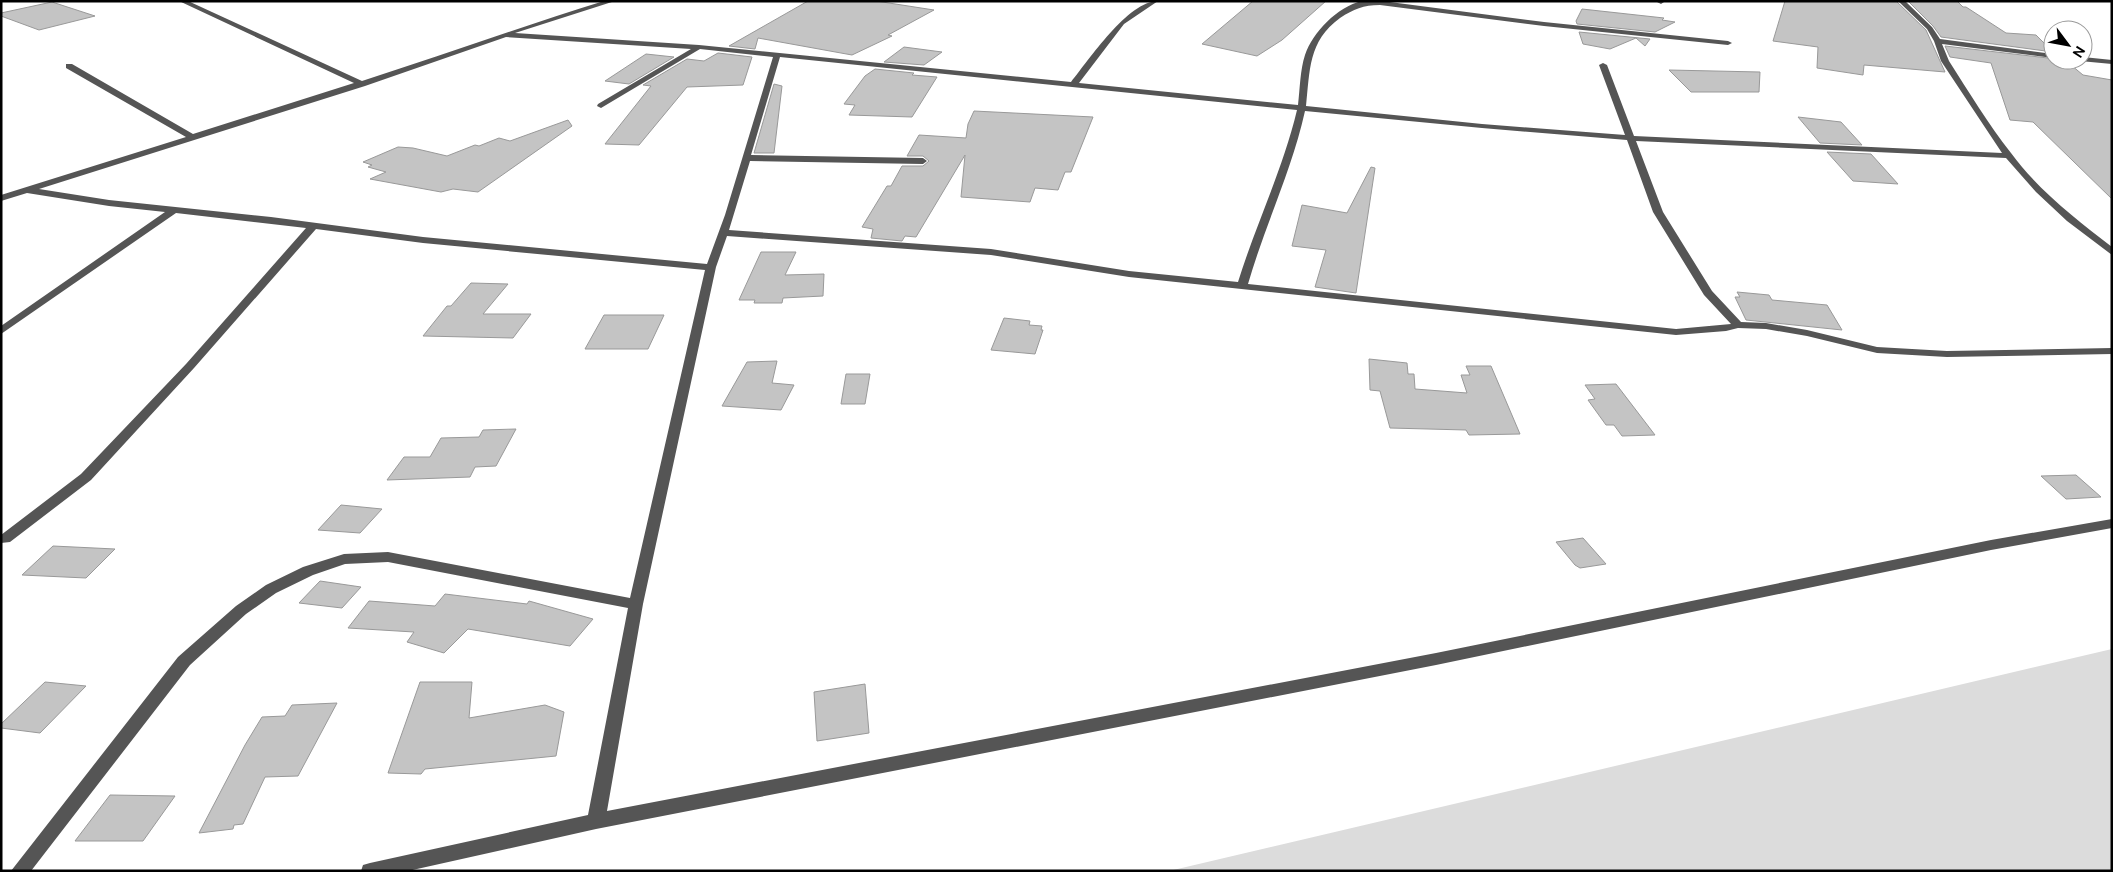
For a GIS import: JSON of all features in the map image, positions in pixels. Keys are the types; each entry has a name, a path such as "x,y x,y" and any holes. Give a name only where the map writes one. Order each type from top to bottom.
{"street":[{"path":"182,1 362,84"},
{"path":"588,1 597,5"},
{"path":"1,198 362,84 612,1"},
{"path":"1074,84 1122,23 1155,1"},
{"path":"1901,1 1930,28 1938,41 1945,61 2008,156 2039,190 2112,252"},
{"path":"1242,286 1256,240 1293,146 1302,108 1308,57 1314,42 1328,24 1351,8 1370,2 1544,24 1728,43"},
{"path":"507,35 699,47 1482,126 1632,138 2008,156"},
{"path":"1938,41 2043,55"},
{"path":"601,106 699,47"},
{"path":"596,821 636,604 711,267 724,233 777,55"},
{"path":"2093,60 2112,62"},
{"path":"1603,65 1632,138 1658,212 1708,294 1738,325"},
{"path":"70,66 194,138"},
{"path":"746,158 923,161"},
{"path":"28,190 109,203 525,251 711,267"},
{"path":"1,331 174,210"},
{"path":"5,539 86,477 190,366 313,226"},
{"path":"724,233 991,252 1129,274 1676,332 1726,328 1738,325 1766,326 1807,333 1877,350 1947,354 2112,351"},
{"path":"370,871 596,821 1436,659 1982,547 2112,523"},
{"path":"20,871 184,661 240,610 271,589 308,571 344,559 388,557 636,604"}],"shaded area":[{"path":"2112,649 2112,871 1169,871"}],"building":[{"path":"808,1 876,1 934,10 888,35 892,36 852,55 758,38 755,49 729,46"},
{"path":"1253,1 1326,1 1282,40 1257,56 1202,44"},
{"path":"1785,1 1896,1 1926,30 1945,72 1864,65 1863,75 1817,68 1818,47 1773,41"},
{"path":"1908,1 1957,1 1963,7 1966,7 2006,33 2036,35 2043,42 2043,51 1941,37 1933,26"},
{"path":"52,2 95,16 39,30 1,16 1,13"},
{"path":"1582,9 1664,18 1662,20 1675,22 1655,32 1577,24 1576,21"},
{"path":"1579,32 1650,39 1645,46 1636,38 1610,49 1583,44"},
{"path":"1945,46 2043,57 2043,70 2077,70 2083,75 2112,80 2112,199 2033,122 2010,120 1991,63 1950,57"},
{"path":"904,47 942,52 924,65 884,62"},
{"path":"718,53 752,57 743,85 687,87 639,145 605,144 651,86 643,85 687,59 704,61"},
{"path":"646,54 674,57 629,84 605,81"},
{"path":"875,69 937,77 912,117 849,115 855,105 844,104 865,76"},
{"path":"1669,70 1760,72 1759,92 1691,92"},
{"path":"774,84 782,86 774,153 754,153"},
{"path":"974,111 1093,117 1071,172 1065,172 1058,190 1035,188 1030,202 961,197 965,155 916,237 905,236 902,241 871,238 873,229 862,227 887,186 891,186 902,166 923,166 929,161 923,156 907,156 919,135 966,138 968,124"},
{"path":"1798,117 1841,122 1862,145 1820,143"},
{"path":"568,120 572,126 478,192 453,189 441,192 370,179 386,172 368,167 372,165 363,162 398,147 413,148 447,156 499,138 510,141"},
{"path":"1827,152 1871,154 1898,184 1853,181"},
{"path":"1371,167 1375,168 1356,293 1315,287 1326,250 1292,246 1302,205 1347,213"},
{"path":"761,252 796,252 785,275 824,274 823,296 783,298 782,303 754,303 755,300 739,300"},
{"path":"471,283 508,284 483,314 531,314 513,338 423,336 447,306 451,306"},
{"path":"1737,292 1769,295 1772,300 1827,305 1842,330 1746,320 1735,297 1740,297"},
{"path":"604,315 664,315 648,349 585,349"},
{"path":"1004,318 1030,321 1029,325 1042,326 1041,330 1043,330 1035,354 991,350"},
{"path":"1369,359 1407,363 1408,374 1414,374 1415,389 1467,393 1461,375 1470,375 1466,366 1491,366 1520,434 1469,435 1466,430 1390,428 1380,391 1370,390"},
{"path":"777,361 772,383 794,385 781,410 722,406 747,362"},
{"path":"846,374 870,374 865,404 841,404"},
{"path":"1616,384 1655,435 1622,436 1614,425 1606,425 1588,400 1595,399 1585,385"},
{"path":"516,429 496,466 475,467 470,477 387,480 404,457 430,457 441,438 479,437 483,430"},
{"path":"2076,475 2101,497 2066,499 2041,476"},
{"path":"341,505 382,509 360,533 318,530"},
{"path":"1583,538 1606,564 1580,568 1575,565 1556,542"},
{"path":"53,546 115,549 86,578 22,575"},
{"path":"320,581 361,587 342,608 299,603"},
{"path":"445,594 527,604 529,601 593,619 570,646 468,629 444,653 407,642 414,632 348,628 369,601 435,606"},
{"path":"45,682 86,686 40,733 1,728 1,724"},
{"path":"420,682 472,682 469,718 545,705 564,712 556,756 425,769 421,774 388,773"},
{"path":"865,684 869,733 817,741 814,692"},
{"path":"337,703 298,776 265,777 243,824 234,825 233,829 199,833 245,745 262,717 285,716 292,705"},
{"path":"110,795 175,796 143,841 75,841"}]}
